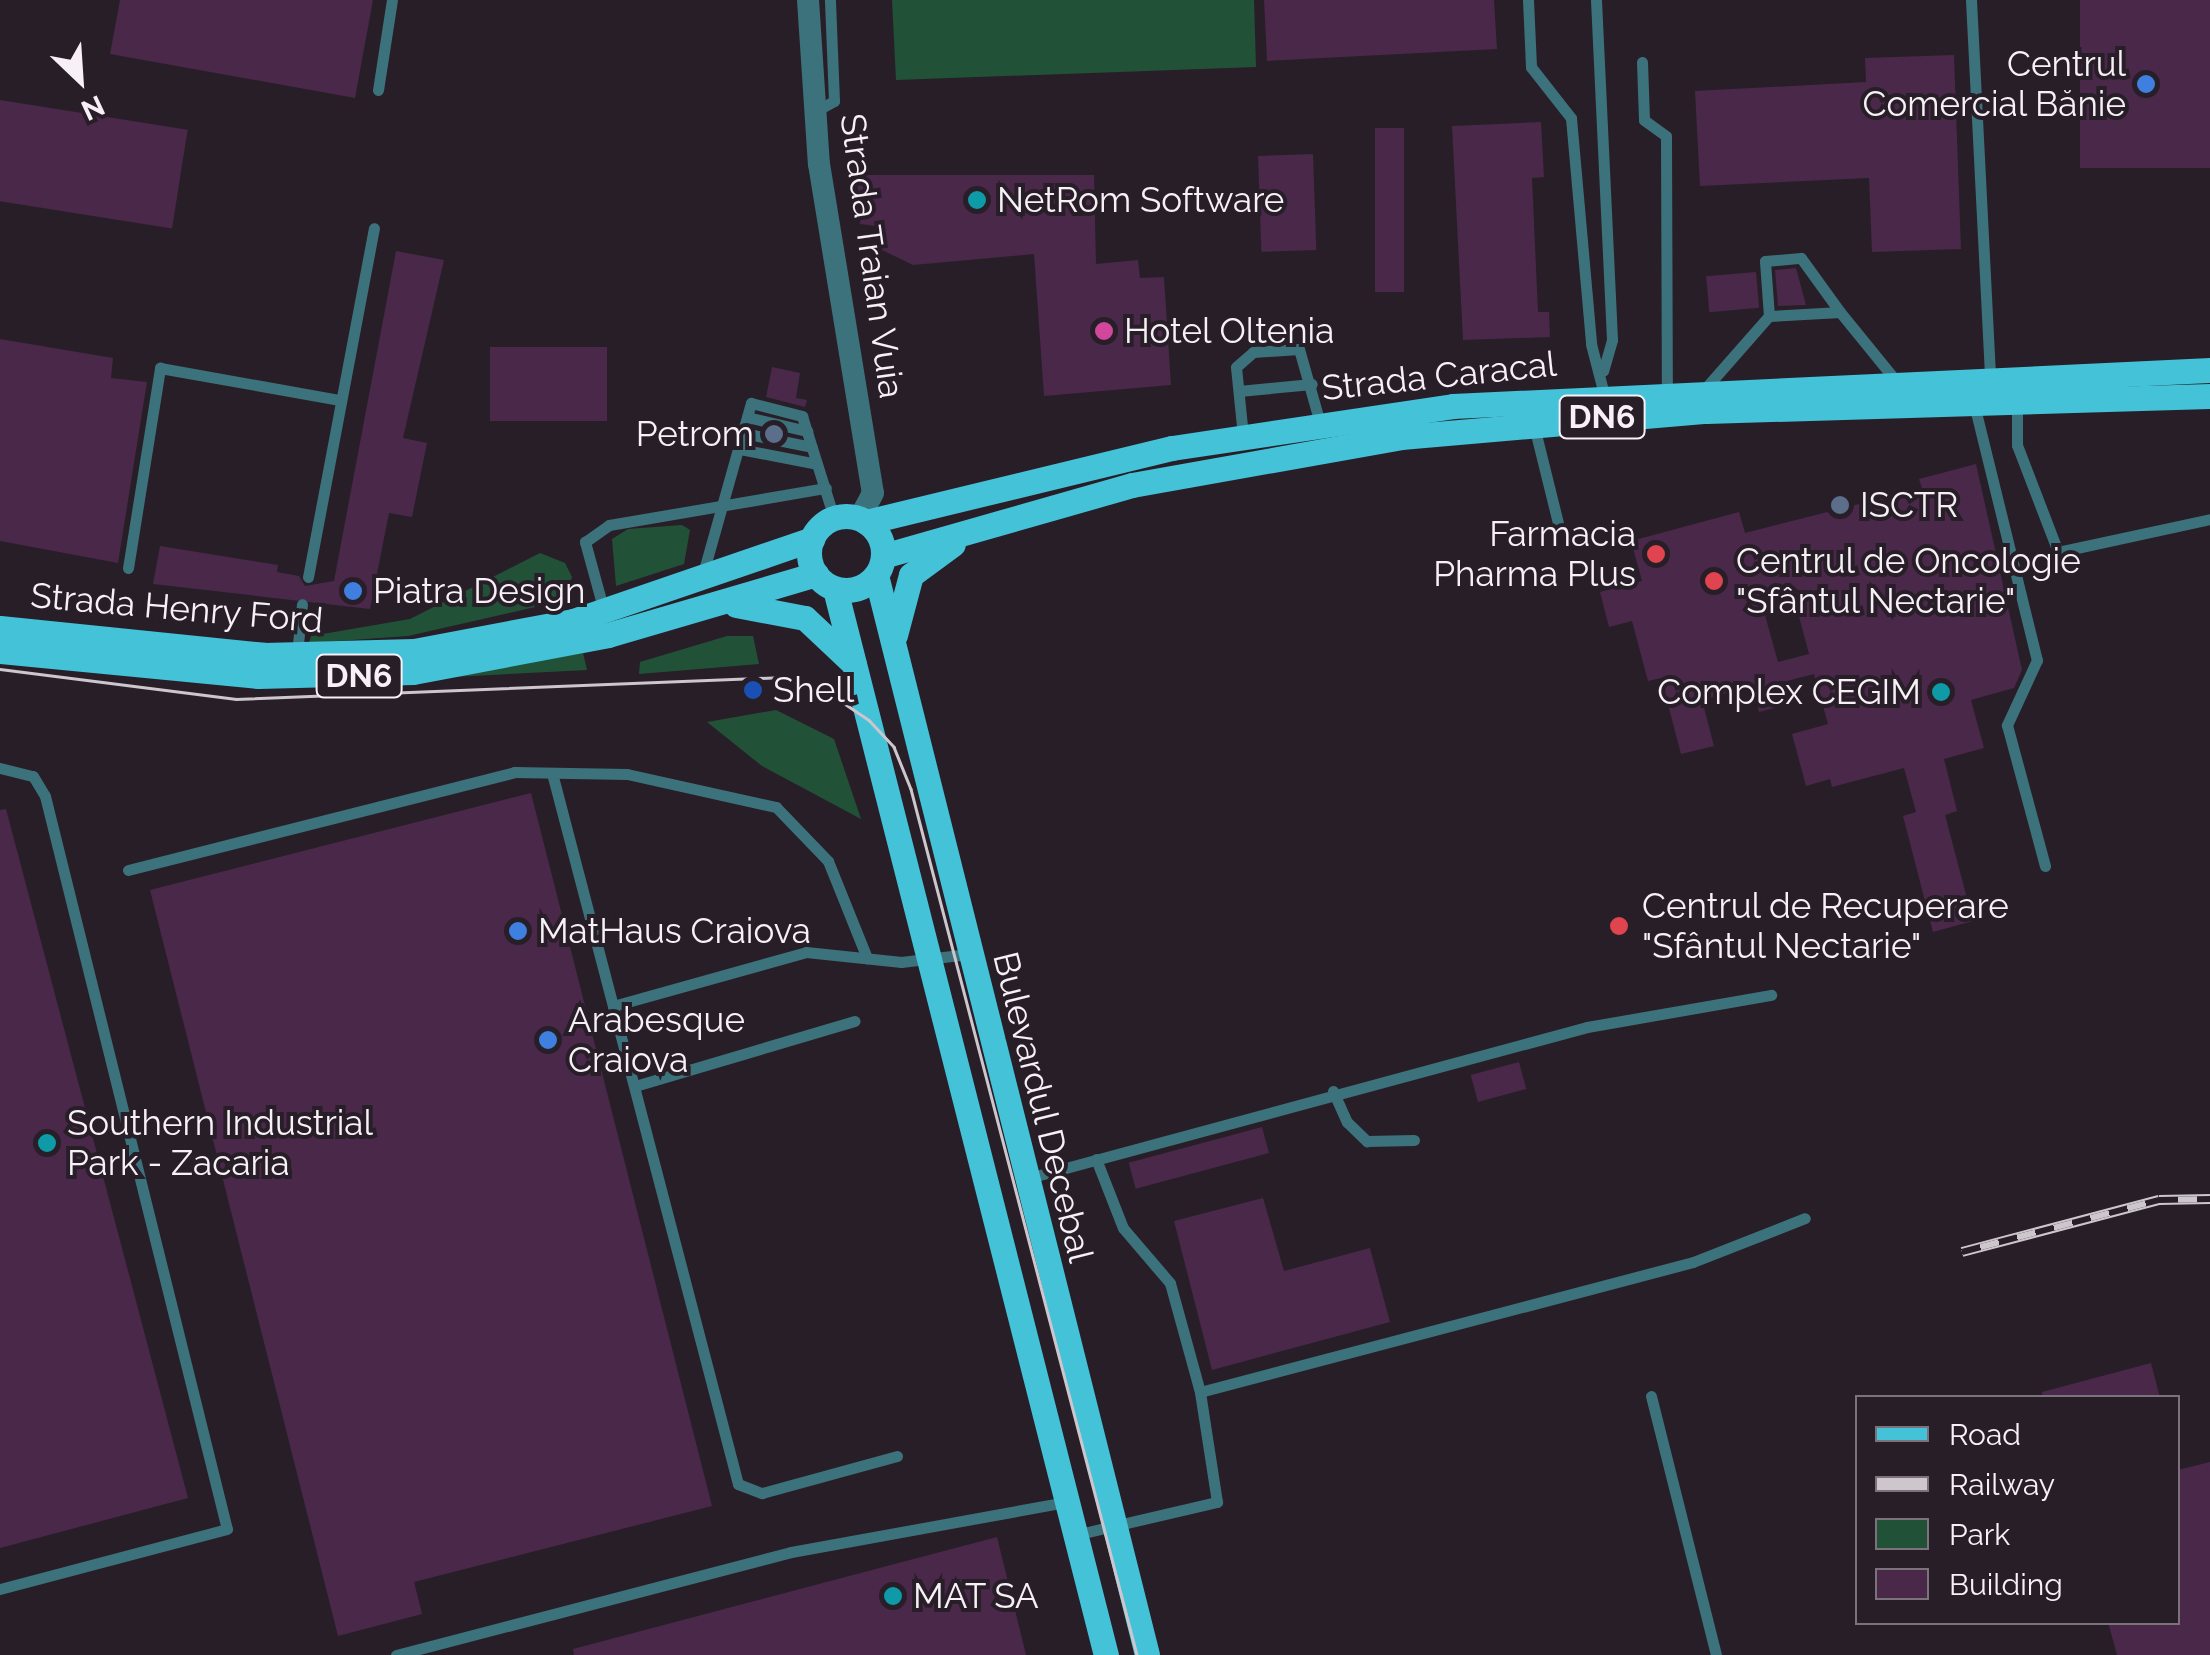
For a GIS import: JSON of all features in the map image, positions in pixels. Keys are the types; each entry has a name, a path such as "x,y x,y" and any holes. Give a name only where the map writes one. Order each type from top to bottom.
{"main road":[{"name":"Strada Caracal","path":"853,520 1320,423 1667,390 1704,400 1896,381 2210,370"},
{"name":"Strada Caracal","path":"879,566 1004,521 1132,485 1307,451 1533,422 1605,394 1704,400 1974,404 2210,396"},
{"name":"DN6","path":"812,539 853,520"},
{"name":"Bulevardul Decebal","path":"853,520 879,566 969,954 1148,1655"},
{"path":"894,640 910,575 1004,521"},
{"name":"Bulevardul Decebal","path":"812,539 863,676 1106,1655"},
{"name":"Strada Henry Ford","path":"0,628 296,656 414,651 604,612 812,539"},
{"name":"DN6","path":"826,581 858,588 879,566"},
{"name":"Strada Henry Ford","path":"0,651 187,673 364,675 551,648 711,605 826,581"},
{"path":"711,605 768,606 805,618 863,676"}],"street":[{"name":"Strada Traian Vuia","path":"808,0 814,112 873,493 853,520"}],"lane":[{"path":"378,90 392,0"},
{"path":"814,112 834,101 830,0"},
{"path":"1528,0 1531,67 1570,118 1591,344 1605,394"},
{"path":"1596,0 1612,340 1605,394"},
{"path":"1971,0 1990,378"},
{"path":"1642,62 1644,120 1666,136 1667,390"},
{"path":"308,577 374,228"},
{"path":"1704,400 1769,316 1765,261 1801,258 1896,381"},
{"path":"1769,316 1840,312"},
{"path":"1244,436 1239,391 1244,358 1288,347 1306,358 1320,423"},
{"path":"128,568 160,368 340,400"},
{"path":"1239,391 1312,384"},
{"path":"2017,402 2018,445 2058,552 2210,518"},
{"path":"1974,404 2037,660 2007,724 2045,866"},
{"path":"701,580 748,416 807,431 826,488 853,520"},
{"path":"1533,422 1558,524"},
{"path":"744,434 812,447"},
{"path":"740,449 817,464"},
{"path":"604,612 586,542 609,525 826,488"},
{"path":"296,656 302,604"},
{"path":"0,768 33,776 46,796 227,1529 0,1589"},
{"path":"128,870 514,772 627,774 776,806 828,860 867,958"},
{"path":"552,772 738,1484 762,1492 896,1456"},
{"path":"614,1006 806,952 934,962 969,954"},
{"path":"1026,1179 1333,1090 1587,1027 1771,994"},
{"path":"635,1086 855,1021"},
{"path":"1333,1090 1346,1122 1367,1141 1414,1140"},
{"path":"1075,1535 1217,1502 1200,1392 1170,1283 1123,1228 1096,1158"},
{"path":"1200,1392 1693,1262 1804,1218"},
{"path":"1651,1396 1716,1655"},
{"path":"396,1655 790,1552 1015,1517 1067,1502"}],"green space":[{"path":"892,0 1254,0 1256,67 896,80"},
{"path":"682,525 690,530 684,564 616,586 612,539 628,529"},
{"path":"540,553 565,563 572,577 566,600 408,636 309,643 311,636 410,619"},
{"path":"727,636 753,636 759,664 639,674 640,662"},
{"path":"583,653 587,670 433,678"},
{"path":"776,710 834,739 861,819 762,766 707,722"}],"building":[{"path":"120,0 373,0 355,98 110,54"},
{"path":"1264,0 1494,0 1497,49 1267,61"},
{"name":"Centrul Comercial Bănie","path":"2080,0 2210,0 2210,168 2080,168"},
{"path":"1954,55 1961,249 1872,252 1869,178 1700,186 1695,91 1866,82 1865,58"},
{"path":"0,100 188,130 172,228 0,201"},
{"path":"1541,122 1544,177 1532,178 1538,312 1549,312 1550,337 1463,340 1452,126"},
{"path":"1375,128 1404,128 1404,292 1375,292"},
{"path":"1313,154 1316,250 1261,252 1258,156"},
{"path":"857,175 1094,175 1096,264 1138,260 1140,278 1164,277 1171,385 1044,396 1034,254 913,265 882,250 876,226 860,224"},
{"path":"396,251 444,260 403,438 427,443 412,517 389,513 370,609 153,584 160,546 278,565 277,572 299,576 305,586 334,581"},
{"path":"1796,268 1806,305 1778,306 1775,270"},
{"path":"1756,272 1759,308 1709,312 1706,276"},
{"path":"0,339 113,358 111,378 147,382 118,563 0,541"},
{"path":"490,347 607,347 607,421 490,421"},
{"path":"772,367 800,373 796,398 807,400 805,407 766,397"},
{"path":"1976,464 2022,670 2014,688 1971,700 1984,748 1944,759 1957,811 1945,815 1973,921 1933,932 1903,816 1916,812 1904,768 1832,787 1830,779 1806,786 1792,734 1828,724 1814,674 1783,682 1789,704 1759,712 1752,686 1702,700 1714,746 1681,754 1661,678 1648,681 1632,621 1609,627 1600,592 1642,581 1631,541 1739,512 1745,533 1922,488 1919,479","holes":["1790,583 1809,654 1778,662 1758,590"]},
{"path":"531,793 712,1506 414,1582 422,1614 338,1636 150,890"},
{"name":"Southern Industrial Park - Zacaria","path":"6,809 188,1498 0,1548 0,810"},
{"path":"1519,1062 1526,1089 1478,1102 1471,1075"},
{"path":"1262,1127 1269,1153 1136,1189 1129,1163"},
{"path":"1263,1198 1284,1271 1370,1248 1390,1322 1212,1370 1174,1221"},
{"path":"2151,1363 2159,1395 2042,1395 2042,1392"},
{"path":"2210,1462 2210,1655 2117,1655 2109,1625 2180,1625 2180,1470"},
{"name":"MAT SA","path":"997,1537 1026,1655 574,1655 573,1649"}],"tram line":[{"path":"0,669 236,699 784,677 832,695 869,720 894,747 911,789 1137,1655"}],"railway":[{"path":"1962,1252 2159,1200 2210,1199"}],"place":[{"name":"Centrul Comercial Bănie","path":"2146,84"},
{"name":"NetRom Software","path":"977,200"},
{"name":"Hotel Oltenia","path":"1104,331"},
{"name":"Petrom","path":"774,434"},
{"name":"ISCTR","path":"1840,505"},
{"name":"Farmacia Pharma Plus","path":"1656,554"},
{"name":"Centrul de Oncologie \"Sfântul Nectarie\"","path":"1714,581"},
{"name":"Piatra Design","path":"353,591"},
{"name":"Shell","path":"753,690"},
{"name":"Complex CEGIM","path":"1941,692"},
{"name":"Centrul de Recuperare \"Sfântul Nectarie\"","path":"1619,926"},
{"name":"MatHaus Craiova","path":"518,931"},
{"name":"Arabesque Craiova","path":"548,1040"},
{"name":"Southern Industrial Park - Zacaria","path":"47,1143"},
{"name":"MAT SA","path":"893,1596"}]}
